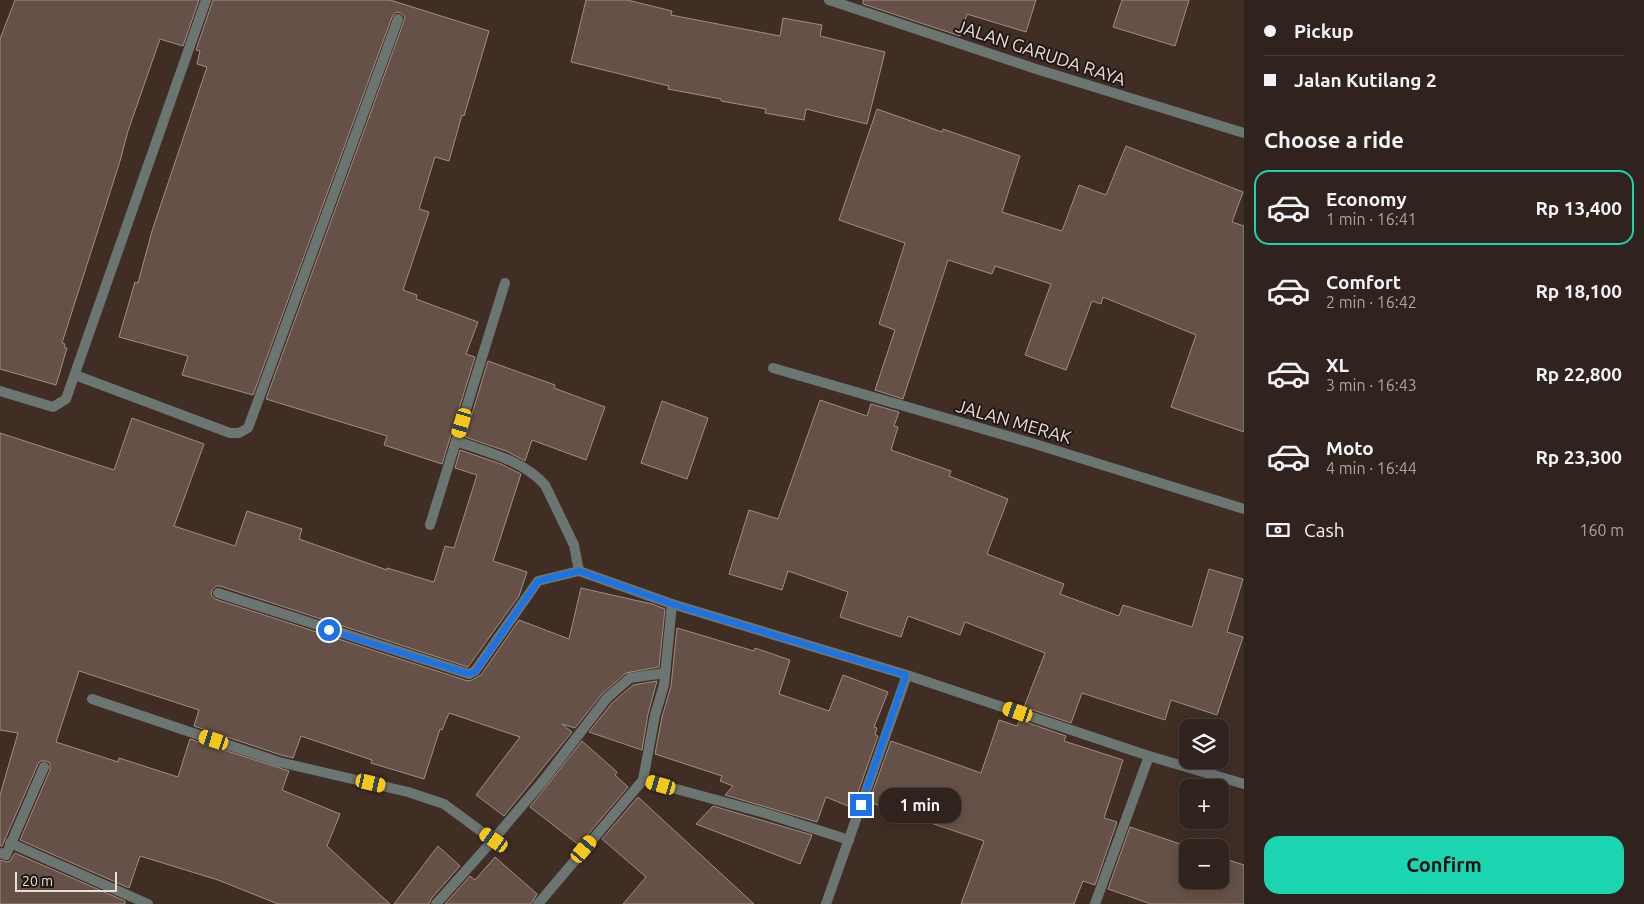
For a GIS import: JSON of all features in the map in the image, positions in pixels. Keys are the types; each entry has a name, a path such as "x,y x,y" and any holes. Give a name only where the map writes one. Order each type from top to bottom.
{"street":[{"path":"0,391 53,408 66,399 206,0"},
{"name":"JALAN GARUDA RAYA","path":"829,0 1036,69 1244,133"},
{"path":"75,375 230,433 239,433 248,428 398,19"},
{"path":"430,525 505,283"},
{"name":"JALAN MERAK","path":"773,368 1035,444 1244,509"},
{"path":"456,441 523,466 538,477 545,485 574,546 579,571"},
{"path":"218,593 469,674 475,672 538,581 579,571 672,604 906,675 1149,756 1244,784"},
{"path":"538,904 643,780 655,715 666,673 672,604"},
{"path":"436,904 494,840 607,698 630,678 666,673"},
{"path":"826,904 906,675"},
{"path":"92,699 279,762 408,792 444,804 494,840"},
{"path":"1095,904 1149,756"},
{"path":"0,853 6,855 44,767"},
{"path":"643,780 768,814 849,840"},
{"path":"10,843 148,904"}],"building":[{"path":"15,0 199,0 183,46 160,39 128,131 62,343 67,348 56,385 0,369 0,39"},
{"path":"213,0 390,0 489,31 449,161 435,157 419,209 429,212 403,290 417,295 416,299 478,322 466,354 475,357 442,464 384,445 387,436 266,399 404,21 405,17 401,13 396,12 392,17 253,395 182,375 188,356 119,337 135,282 138,283 152,231 207,67 197,64 200,51 196,50"},
{"path":"586,0 627,0 672,11 671,15 780,36 783,18 822,25 820,36 885,52 867,124 806,109 804,120 765,113 766,109 668,89 669,86 571,62"},
{"path":"863,0 1036,0 1026,32 967,14 960,36 863,4"},
{"path":"1122,0 1189,0 1175,46 1113,27"},
{"path":"877,109 942,132 943,129 1020,156 1002,212 1062,231 1079,185 1106,195 1126,146 1243,192 1232,222 1244,226 1244,432 1171,407 1196,335 1103,297 1101,304 1092,301 1066,370 1025,355 1051,284 995,266 992,274 948,260 903,399 875,390 895,330 879,324 905,243 839,220"},
{"path":"488,361 555,385 554,388 605,407 586,460 532,440 525,461 506,451 465,437"},
{"path":"820,400 867,416 871,404 899,412 894,426 898,427 891,450 951,471 949,476 1008,499 987,554 1064,584 1060,594 1119,616 1123,605 1192,627 1209,569 1243,579 1227,632 1243,637 1217,715 1171,700 1165,720 1082,693 1071,723 1024,707 1045,653 965,622 960,635 908,616 901,637 840,617 848,592 788,571 782,590 729,574 749,510 778,519"},
{"path":"662,401 708,418 687,479 641,463"},
{"path":"132,418 204,444 174,526 235,546 247,511 302,529 299,539 387,570 387,568 434,582 445,546 454,548 477,475 455,468 460,450 501,464 521,474 493,561 527,572 519,596 468,667 220,586 216,586 212,590 211,595 215,599 468,681 481,675 519,620 569,639 581,588 652,604 665,609 659,667 626,673 602,694 575,728 562,724 572,732 504,816 476,795 520,737 449,713 442,730 440,729 424,779 371,763 372,760 301,736 293,758 281,755 194,726 199,710 79,671 56,742 118,762 119,758 178,777 190,739 289,771 282,790 340,814 327,846 390,904 278,904 218,880 140,856 129,888 20,840 50,770 50,763 46,761 40,761 38,764 2,846 0,846 0,795 18,733 0,730 0,433 114,470"},
{"path":"677,628 754,651 755,648 790,660 779,694 829,711 843,675 888,692 874,727 877,728 875,735 878,736 856,798 852,796 848,806 826,797 817,822 725,795 733,786 720,781 722,776 655,754 662,717 671,686"},
{"path":"657,681 648,714 642,750 589,732 612,703 633,685"},
{"path":"999,720 1017,726 1020,720 1066,736 1064,741 1123,760 1104,818 1117,822 1095,885 1083,881 1074,904 961,904 984,841 869,802 891,741 981,773"},
{"path":"582,741 617,772 615,775 628,787 579,845 530,807"},
{"path":"638,797 754,904 623,904 646,877 602,839"},
{"path":"713,806 812,835 800,864 696,824"},
{"path":"1130,827 1179,844 1179,889 1229,889 1229,860 1244,865 1244,904 1151,904 1108,889"},
{"path":"438,846 460,866 431,899 429,904 394,904"},
{"path":"15,853 125,901 125,904 0,904 0,860 10,861"},
{"path":"495,857 537,894 531,904 445,904 470,876 475,880"}],"route":[{"path":"329,630 469,674 475,672 538,581 579,571 672,604 906,675 900,698 861,805"}]}
